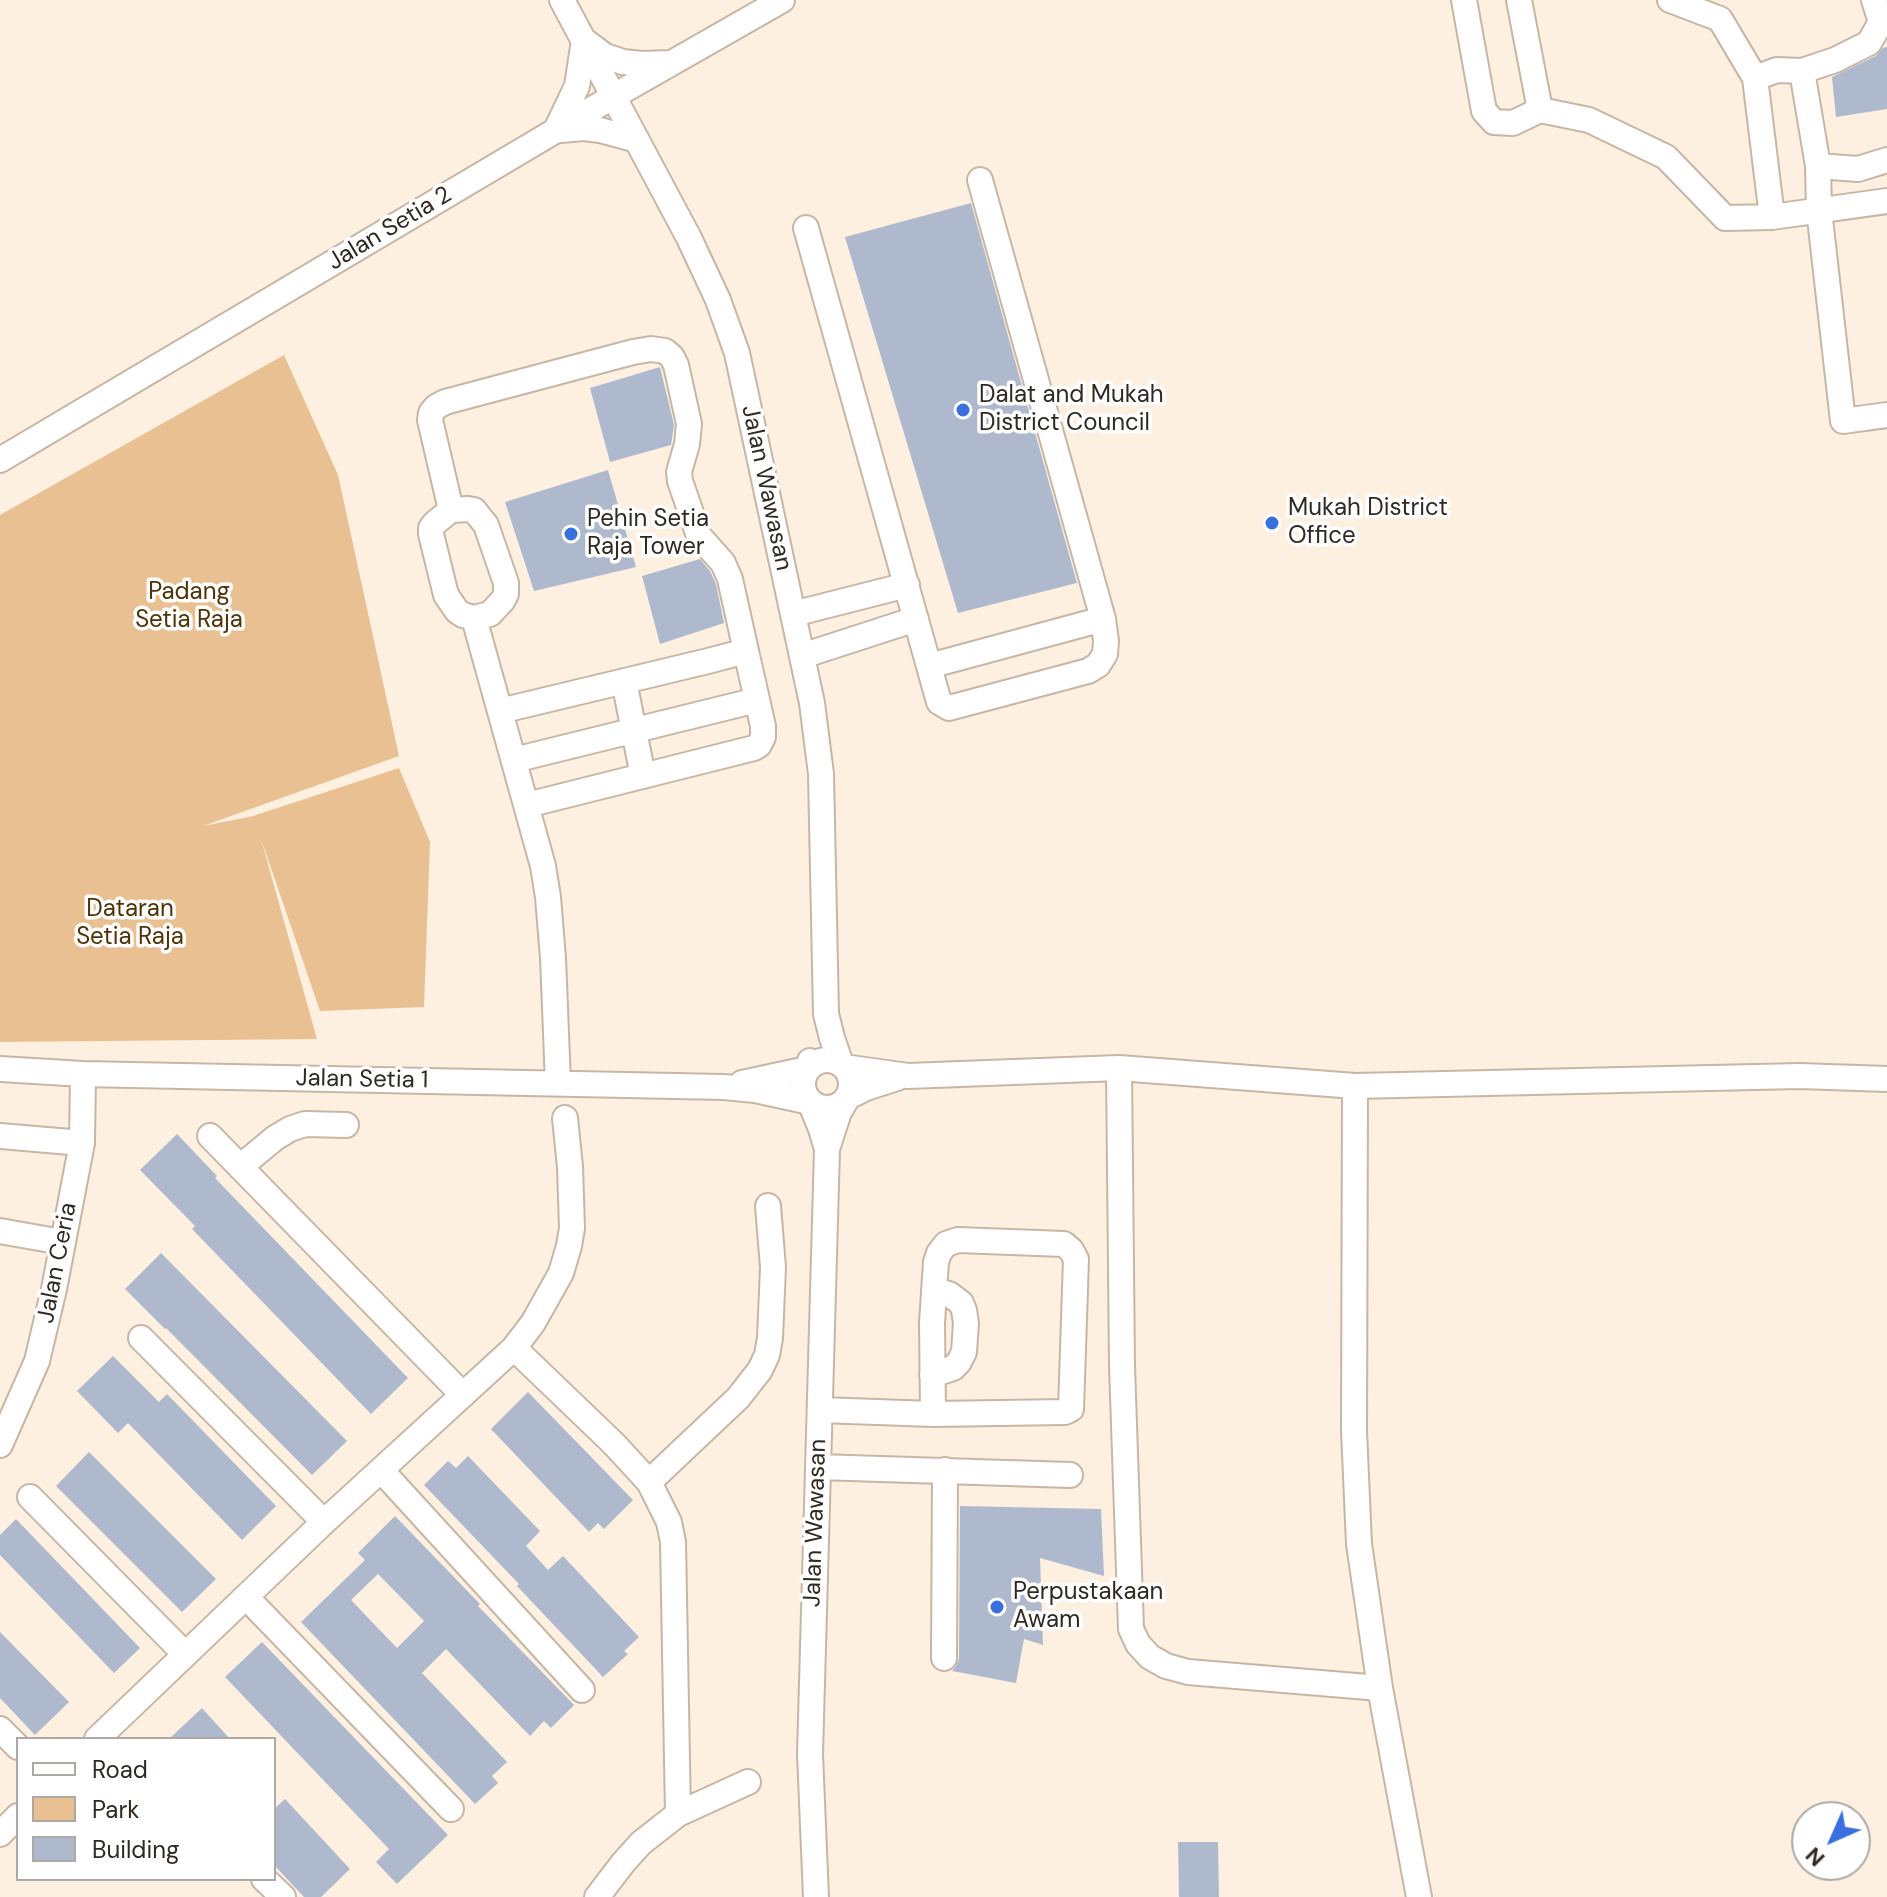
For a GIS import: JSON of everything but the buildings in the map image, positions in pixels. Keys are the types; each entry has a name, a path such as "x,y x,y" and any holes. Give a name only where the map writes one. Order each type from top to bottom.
{"street":[{"name":"Jalan Wawasan","path":"562,0 689,238 718,300 737,353 812,703 821,774 826,1014 843,1066"},
{"name":"Jalan Setia 2","path":"0,460 556,130 782,0"},
{"path":"1464,0 1484,111 1494,122 1513,123 1540,110 1589,120 1666,157 1725,218 1772,217 1887,201"},
{"path":"1519,0 1540,110"},
{"path":"1670,0 1720,19 1755,78 1772,217"},
{"path":"1755,78 1777,70 1802,71 1835,60 1869,43 1881,22 1874,0"},
{"path":"584,40 605,56 623,62 673,63 651,83 640,102 637,140 584,128 556,130 577,86 584,40"},
{"path":"1802,71 1818,166 1819,210 1843,421 1887,415"},
{"path":"1818,166 1858,169 1887,160"},
{"path":"806,228 939,702 949,708 1074,675 1098,665 1105,654 1103,619 980,180"},
{"path":"451,510 430,420 436,407 633,352 651,349 665,351 672,357 689,424 680,481 699,536 723,563 730,579 763,737 754,748 527,805"},
{"path":"451,510 474,510 480,516 491,535 506,583 503,600 490,614 474,618 457,611 446,595 431,534 435,523 451,510"},
{"path":"793,614 907,585"},
{"path":"474,618 543,866 553,958 558,1083"},
{"path":"802,656 916,619"},
{"path":"929,666 1103,619"},
{"path":"500,711 746,651"},
{"path":"624,681 643,776"},
{"path":"514,760 757,700"},
{"name":"Jalan Wawasan","path":"807,1069 826,1014"},
{"path":"908,1076 843,1066 827,1059 819,1060 807,1069 802,1086 806,1098 817,1107 834,1107 848,1097 885,1081 908,1076 1119,1068 1355,1086 1800,1076 1887,1079"},
{"path":"843,1066 851,1078 848,1097"},
{"path":"1119,1068 1122,1366 1131,1629 1138,1644 1150,1657 1166,1666 1188,1672 1380,1688"},
{"name":"Jalan Setia 1","path":"0,1069 83,1074 724,1087 810,1102"},
{"name":"Jalan Setia 1","path":"724,1087 807,1069"},
{"name":"Jalan Ceria","path":"0,1445 37,1361 54,1289 82,1143 83,1074"},
{"path":"1355,1086 1355,1471 1359,1544 1380,1688 1419,1897"},
{"name":"Jalan Wawasan","path":"816,1897 810,1754 827,1149 839,1112 848,1097"},
{"name":"Jalan Wawasan","path":"810,1102 827,1149"},
{"path":"110,1735 185,1654 514,1348 546,1303 561,1273 569,1246 572,1228 565,1118"},
{"path":"240,1167 290,1129 305,1124 346,1125"},
{"path":"0,1136 82,1143"},
{"path":"210,1136 462,1394"},
{"path":"649,1482 738,1398 760,1370 767,1355 773,1267 768,1206"},
{"path":"0,1231 62,1242"},
{"path":"820,1410 933,1414 1065,1412 1071,1409 1076,1259 1064,1244 958,1240 946,1244 939,1253 932,1323 933,1414"},
{"path":"932,1375 953,1368 959,1362 964,1352 966,1323 961,1303 949,1294 934,1290"},
{"path":"141,1338 324,1522"},
{"path":"514,1348 649,1482 669,1522 673,1542 678,1814"},
{"path":"818,1467 1070,1475"},
{"path":"381,1470 582,1690"},
{"path":"944,1658 945,1470"},
{"path":"30,1497 185,1654"},
{"path":"246,1597 451,1809"},
{"path":"0,1729 16,1745"},
{"path":"597,1897 641,1843 678,1814 748,1782"},
{"path":"0,1834 16,1818"},
{"path":"266,1881 283,1897"}],"green space":[{"path":"284,355 338,475 399,756 203,826 253,816 399,768 430,842 424,1007 320,1011 261,839 317,1039 0,1042 0,515"}],"place":[{"name":"Dalat and Mukah District Council","path":"963,410"},
{"name":"Mukah District Office","path":"1272,523"},
{"name":"Pehin Setia Raja Tower","path":"571,534"},
{"name":"Perpustakaan Awam","path":"997,1607"}],"park label":[{"name":"Padang Setia Raja","path":"189,607"},
{"name":"Dataran Setia Raja","path":"130,924"}]}
